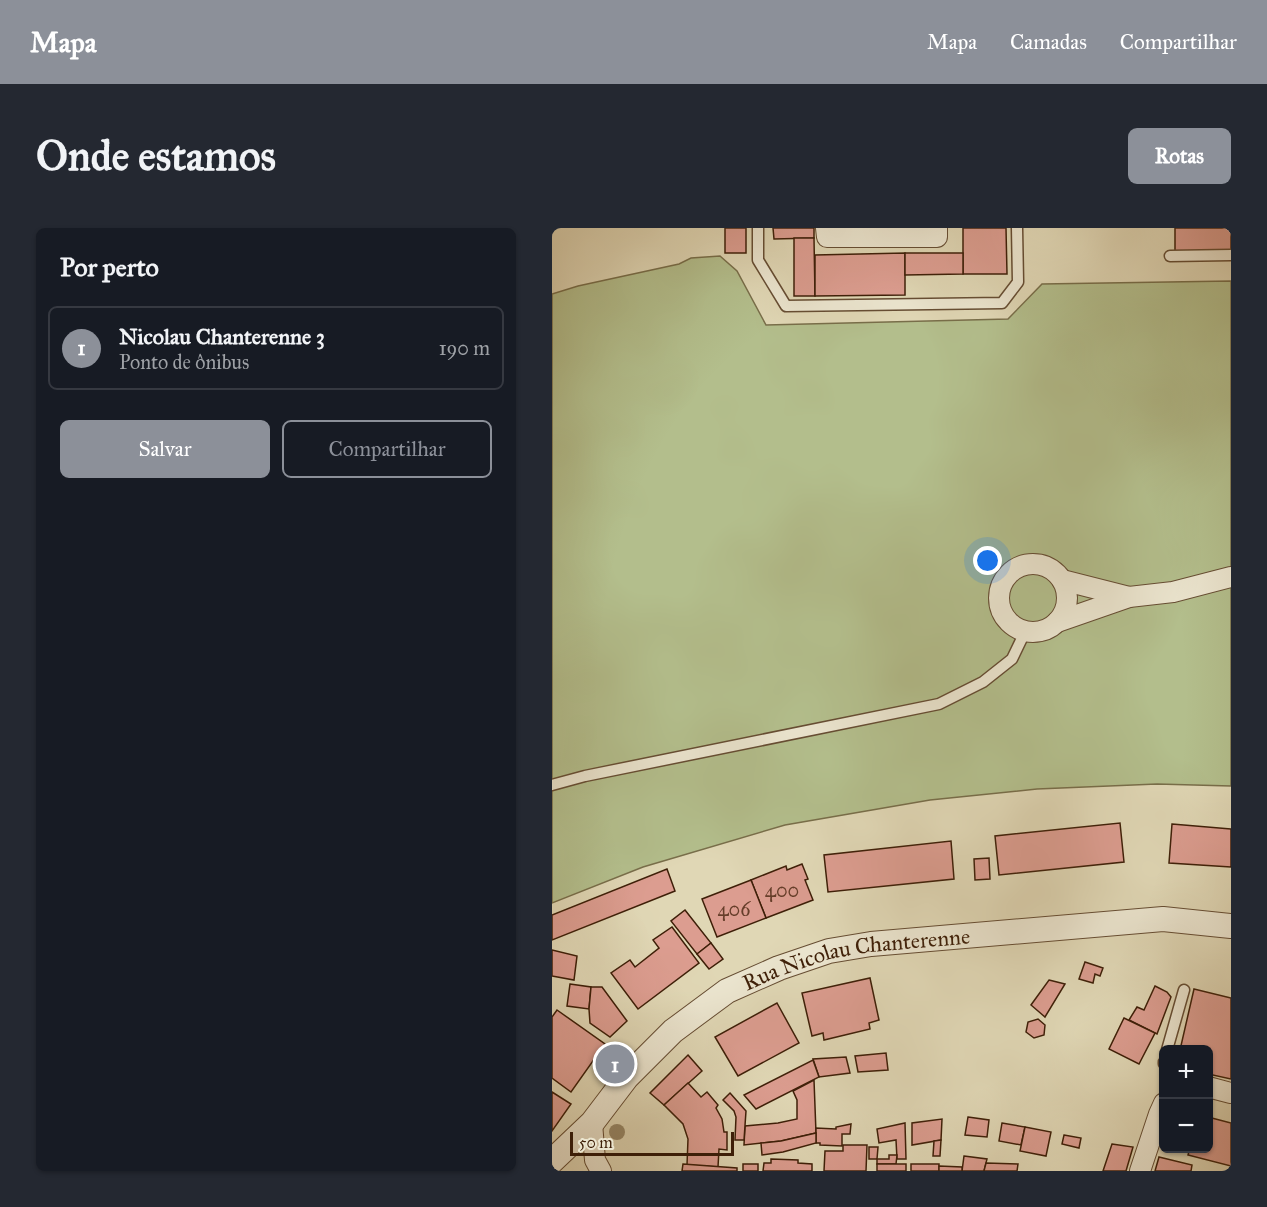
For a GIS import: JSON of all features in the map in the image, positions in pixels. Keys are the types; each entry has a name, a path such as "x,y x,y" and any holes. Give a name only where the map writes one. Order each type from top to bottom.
{"street":[{"path":"826,228 826,237 938,237 938,228"},
{"path":"1034,563 1055,571 1066,590 1067,602 1064,613 1057,622 1048,629 1025,632 1006,620 1000,610 998,599 1005,578 1013,569 1034,563"},
{"path":"1057,622 1129,597 1173,592 1231,577"},
{"path":"1062,580 1129,597"},
{"name":"Rua Nicolau Chanterenne","path":"552,1161 592,1123 627,1077 673,1031 727,991 778,968 829,951 871,944 1163,919 1231,926"},
{"path":"1213,1088 1231,1093"},
{"path":"1140,1171 1159,1114"},
{"path":"592,1123 595,1160 601,1171"}],"lane":[{"path":"758,228 758,260 786,306 1002,303 1018,282 1017,228"},
{"path":"1170,256 1231,255"},
{"path":"552,785 585,776 939,704 983,682 1012,659 1025,632"},
{"path":"1168,1045 1184,990"}],"green space":[{"path":"720,256 737,271 766,325 1008,319 1042,284 1231,281 1231,786 1157,784 1037,789 930,800 785,825 643,867 552,903 552,294 578,286 679,264 691,258"}],"building":[{"path":"725,228 746,228 746,253 725,253"},
{"path":"773,228 814,228 814,238 774,239"},
{"path":"963,228 1006,228 1007,274 963,274"},
{"path":"1175,228 1231,228 1231,251 1175,252"},
{"path":"794,238 814,238 815,296 794,296"},
{"path":"905,253 905,295 815,296 815,255"},
{"path":"905,253 963,253 963,274 905,275"},
{"path":"1120,823 1124,862 999,875 995,836"},
{"path":"1172,824 1231,829 1231,867 1169,863"},
{"path":"951,841 954,879 828,892 824,855"},
{"path":"989,858 990,879 975,880 974,859"},
{"path":"802,864 808,879 805,880 813,900 766,918 751,880 786,866 787,870"},
{"path":"667,869 675,891 552,940 552,915"},
{"path":"751,880 766,918 717,937 702,899"},
{"path":"685,910 711,943 697,954 671,921"},
{"path":"672,927 699,963 638,1009 611,973 630,960 635,967 659,948 653,940"},
{"path":"711,943 723,959 709,969 697,954"},
{"path":"552,950 577,956 574,980 552,976"},
{"path":"1085,962 1103,968 1100,976 1095,974 1093,983 1079,979"},
{"path":"870,978 879,1020 869,1023 870,1029 824,1040 823,1033 812,1036 802,993"},
{"path":"1049,980 1065,984 1045,1017 1031,1005"},
{"path":"570,984 591,987 589,1009 567,1006"},
{"path":"1155,986 1167,992 1171,997 1157,1034 1129,1020 1137,1007 1144,1010"},
{"path":"591,987 602,987 627,1021 610,1037 590,1023"},
{"path":"1194,989 1231,998 1231,1079 1213,1075 1213,1045 1181,1045"},
{"path":"777,1003 799,1043 738,1076 715,1037"},
{"path":"557,1010 605,1044 571,1092 552,1078 552,1017"},
{"path":"1124,1018 1155,1033 1139,1064 1109,1049"},
{"path":"1038,1019 1045,1025 1044,1035 1034,1038 1026,1032 1028,1022"},
{"path":"886,1053 888,1070 858,1072 855,1056"},
{"path":"688,1055 702,1071 664,1105 650,1093"},
{"path":"846,1057 850,1073 819,1077 813,1059"},
{"path":"813,1060 819,1077 756,1109 744,1095"},
{"path":"814,1080 816,1133 781,1141 744,1145 745,1126 797,1119 797,1100 793,1091"},
{"path":"688,1083 701,1097 707,1092 718,1105 716,1108 722,1119 724,1132 727,1132 727,1150 719,1149 718,1167 687,1165 688,1139 683,1124 664,1105"},
{"path":"552,1092 571,1104 552,1131"},
{"path":"730,1093 746,1111 744,1140 735,1140 736,1117 734,1111 723,1100"},
{"path":"968,1117 989,1120 987,1137 965,1135"},
{"path":"1213,1118 1231,1123 1231,1166 1188,1155 1189,1153 1213,1153"},
{"path":"942,1119 941,1140 912,1145 912,1123"},
{"path":"905,1123 906,1159 897,1159 896,1140 879,1143 877,1129"},
{"path":"1002,1123 1025,1127 1021,1145 999,1141"},
{"path":"851,1124 850,1134 842,1134 842,1146 816,1143 816,1128 836,1129 836,1127"},
{"path":"1025,1127 1051,1132 1046,1156 1020,1151"},
{"path":"816,1133 816,1143 762,1155 761,1143"},
{"path":"1064,1135 1081,1138 1079,1148 1062,1144"},
{"path":"941,1140 940,1156 933,1156 934,1141"},
{"path":"1112,1144 1133,1147 1126,1171 1103,1171"},
{"path":"843,1145 867,1145 866,1171 824,1171 825,1151 843,1151"},
{"path":"869,1147 878,1147 877,1159 869,1159"},
{"path":"889,1155 897,1155 896,1164 877,1164 877,1159 889,1159"},
{"path":"964,1156 987,1159 984,1171 962,1171"},
{"path":"1159,1157 1192,1165 1191,1171 1155,1171"},
{"path":"771,1159 798,1160 798,1163 812,1164 812,1171 763,1171 764,1163 771,1163"},
{"path":"986,1163 1018,1164 1017,1171 984,1171"},
{"path":"683,1164 737,1168 737,1171 682,1171"},
{"path":"743,1164 758,1164 758,1171 743,1171"},
{"path":"877,1164 906,1164 906,1171 877,1171"},
{"path":"911,1164 939,1164 939,1171 911,1171"},
{"path":"939,1166 962,1167 962,1171 939,1171"}],"place":[{"name":"Nicolau Chanterenne 3","path":"615,1064"}]}
